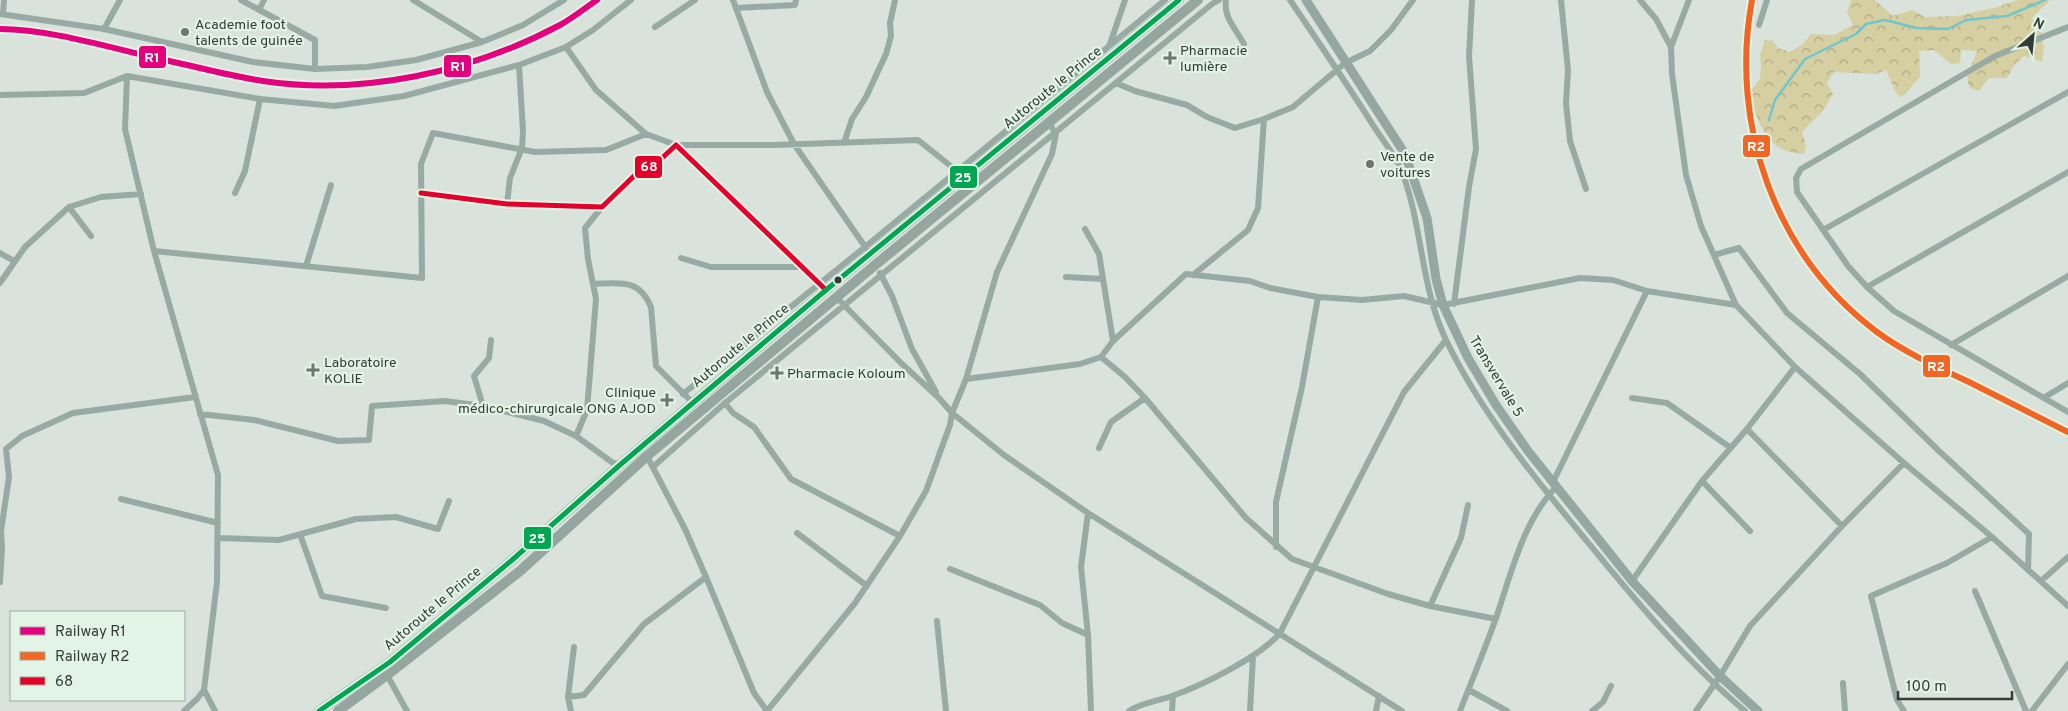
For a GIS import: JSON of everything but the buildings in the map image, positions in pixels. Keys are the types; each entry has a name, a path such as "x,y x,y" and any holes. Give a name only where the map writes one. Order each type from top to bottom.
{"main road":[{"name":"Autoroute le Prince","path":"319,711 390,662 511,561 822,288 1179,0"},
{"name":"Autoroute le Prince","path":"338,711 520,571 647,456 836,297 1198,0"},
{"name":"Transvervale 5","path":"1306,0 1405,154 1428,218 1436,280 1443,306 1468,358 1496,405 1555,485 1632,580 1720,676 1758,711"}],"street":[{"path":"4,0 1,14 104,28 253,62 315,69 367,67 416,60 482,42 523,25 564,0"},
{"path":"104,28 120,0"},
{"path":"241,0 315,40 315,69"},
{"path":"259,10 264,0"},
{"path":"413,0 482,42"},
{"path":"0,95 84,93 127,76 260,99 334,106 404,96 519,66 566,47 593,30 631,0"},
{"path":"655,27 695,0"},
{"path":"734,0 767,92 794,144 868,251 957,171 1165,0"},
{"path":"736,8 795,5 796,0"},
{"path":"844,143 852,119 866,97 886,54 891,36 890,23 895,0"},
{"path":"1109,45 1125,0"},
{"path":"654,466 725,403 881,274 1219,0"},
{"path":"1226,0 1225,8 1231,24 1244,44"},
{"path":"1290,0 1338,69 1400,168 1420,238 1430,302 1446,340 1480,400 1549,495 1637,602 1714,685 1745,711"},
{"path":"1116,83 1142,93 1187,105 1207,117 1235,128 1264,119 1292,107 1345,63 1370,50 1391,30 1413,0"},
{"path":"1454,304 1469,187 1476,149 1469,56 1472,0"},
{"path":"1561,0 1568,70 1566,103 1570,141 1586,189"},
{"path":"1640,0 1656,19 1671,47"},
{"path":"1689,0 1671,47 1672,74 1686,175 1700,226 1736,305 1795,367 1992,537 2068,606"},
{"path":"1759,25 1767,0"},
{"path":"2068,27 1995,56 1801,169 1796,178 1797,192 1848,266 1894,312 2045,397 2068,412"},
{"path":"1148,42 1154,51"},
{"path":"566,47 596,90 646,134 676,145 918,140 957,171"},
{"path":"507,204 510,178 522,148 523,131 519,66"},
{"path":"127,76 125,128 154,250 218,475 218,582 204,690 184,711"},
{"path":"1823,230 2068,92"},
{"path":"234,194 245,171 260,99"},
{"path":"1193,275 1248,230 1258,208 1264,119"},
{"path":"647,456 654,466 706,577 754,693 767,711 855,603 900,536 926,490 950,425 952,413 966,379 997,272 1052,154 1056,134 1049,123"},
{"path":"154,250 422,278 421,164 433,133 522,148 535,152 606,150 646,134"},
{"path":"576,436 587,410 596,299 588,259 585,228 602,207 635,175 661,159 676,145"},
{"path":"676,145 822,288 684,394"},
{"path":"1867,287 2068,172"},
{"path":"306,266 331,185"},
{"path":"421,193 507,204 602,207"},
{"path":"0,283 25,247 70,207 101,197 141,194"},
{"path":"70,207 91,236"},
{"path":"1085,229 1099,254 1113,341"},
{"path":"1714,255 1739,248 1788,313 1860,374 1939,451 2030,534 2028,570"},
{"path":"0,253 14,261"},
{"path":"681,258 711,267 802,267"},
{"path":"874,266 881,274 892,296 912,349 939,398"},
{"path":"966,379 1080,364 1101,357 1113,341 1186,274 1250,281 1270,288 1318,297 1362,300 1404,296 1443,306 1580,278 1613,280 1646,291 1736,305"},
{"path":"1951,345 2068,276"},
{"path":"1066,277 1103,279"},
{"path":"593,284 627,283 636,287 648,300 651,308 656,366 693,403"},
{"path":"1460,711 1496,619 1511,572 1532,522 1555,485 1646,291"},
{"path":"836,297 952,413 1004,455 1088,513 1402,711"},
{"path":"1276,547 1276,502 1302,387 1318,297"},
{"path":"483,406 474,376 489,358 490,340"},
{"path":"1129,711 1193,687 1253,656 1272,643 1280,633 1315,568 1404,392 1446,340"},
{"path":"1101,357 1125,377 1145,398 1246,518 1292,560 1388,594 1430,606 1496,619"},
{"path":"1632,580 1702,481 1747,429 1795,367"},
{"path":"2045,397 2068,383"},
{"path":"0,582 2,548 0,531 9,477 6,449 22,436 73,413 195,397"},
{"path":"1099,448 1111,422 1145,398"},
{"path":"1632,398 1667,403 1731,448"},
{"path":"200,414 254,420 338,441 369,440 372,406 446,401 483,406 544,421 576,436 613,462 620,464"},
{"path":"725,403 733,413 754,427 791,480 900,536"},
{"path":"1747,429 1842,526"},
{"path":"1696,711 1750,626 1842,526 1904,463"},
{"path":"1702,481 1750,530"},
{"path":"121,499 218,523"},
{"path":"218,538 279,540 356,519 396,517 438,530 448,501"},
{"path":"1430,606 1461,538 1468,505"},
{"path":"1088,513 1081,567 1088,635 1091,711"},
{"path":"797,533 867,586"},
{"path":"300,534 322,596 386,608"},
{"path":"1904,711 1897,700 1870,596 1947,563 1992,537"},
{"path":"2041,581 2068,557"},
{"path":"950,569 1040,605 1062,623 1088,635"},
{"path":"568,697 584,695 644,624 706,577"},
{"path":"1975,591 2026,711"},
{"path":"937,620 946,711"},
{"path":"571,711 568,697 574,648"},
{"path":"1250,711 1253,656"},
{"path":"2032,711 2068,664"},
{"path":"387,675 407,711"},
{"path":"1843,683 1845,711"},
{"path":"1592,711 1603,702 1611,686"},
{"path":"204,690 215,711"},
{"path":"1468,690 1507,711"},
{"path":"1172,711 1173,696"},
{"path":"1376,711 1379,696"}],"green space":[{"path":"1851,0 1875,0 1893,16 1912,10 1925,17 1957,16 1994,8 2018,0 2050,0 2031,19 2040,23 2044,48 2042,61 2024,56 2015,64 2007,78 1989,78 1979,91 1969,87 1967,76 1977,51 1961,50 1960,63 1951,64 1934,50 1919,51 1920,77 1900,97 1895,91 1886,70 1876,74 1834,72 1827,83 1833,94 1823,111 1802,132 1806,145 1804,154 1784,150 1776,146 1765,133 1757,117 1750,92 1760,79 1760,55 1765,40 1773,41 1778,48 1790,52 1803,44 1811,34 1834,35 1853,25 1847,12"}],"waterway":[{"path":"1769,120 1775,100 1805,59 1856,34 1866,24 1885,20 1917,28 1948,29 1966,20 2007,16 2045,0"}],"railway":[{"path":"0,29 39,32 80,40 250,79 301,85 339,85 416,76 490,56 526,42 560,25 597,0"}],"rail line":[{"name":"R1","path":"0,29 39,32 80,40 250,79 301,85 339,85 416,76 490,56 526,42 560,25 597,0"},
{"name":"R2","path":"1752,0 1747,47 1747,94 1755,140 1768,184 1787,226 1811,265 1841,301 1887,339 1921,359 2068,432"}],"transit line":[{"name":"25","path":"319,711 390,662 511,561 621,464 826,290 1179,0"},
{"name":"68","path":"421,193 507,204 602,207 635,175 661,159 676,145 826,290"}],"place":[{"name":"Academie foot talents de guinée","path":"185,32"},
{"name":"Pharmacie lumière","path":"1170,58"},
{"name":"Vente de voitures","path":"1370,164"},
{"name":"Laboratoire KOLIE","path":"313,370"},
{"name":"Pharmacie Koloum","path":"777,373"},
{"name":"Clinique médico-chirurgicale ONG AJOD","path":"667,400"}]}
